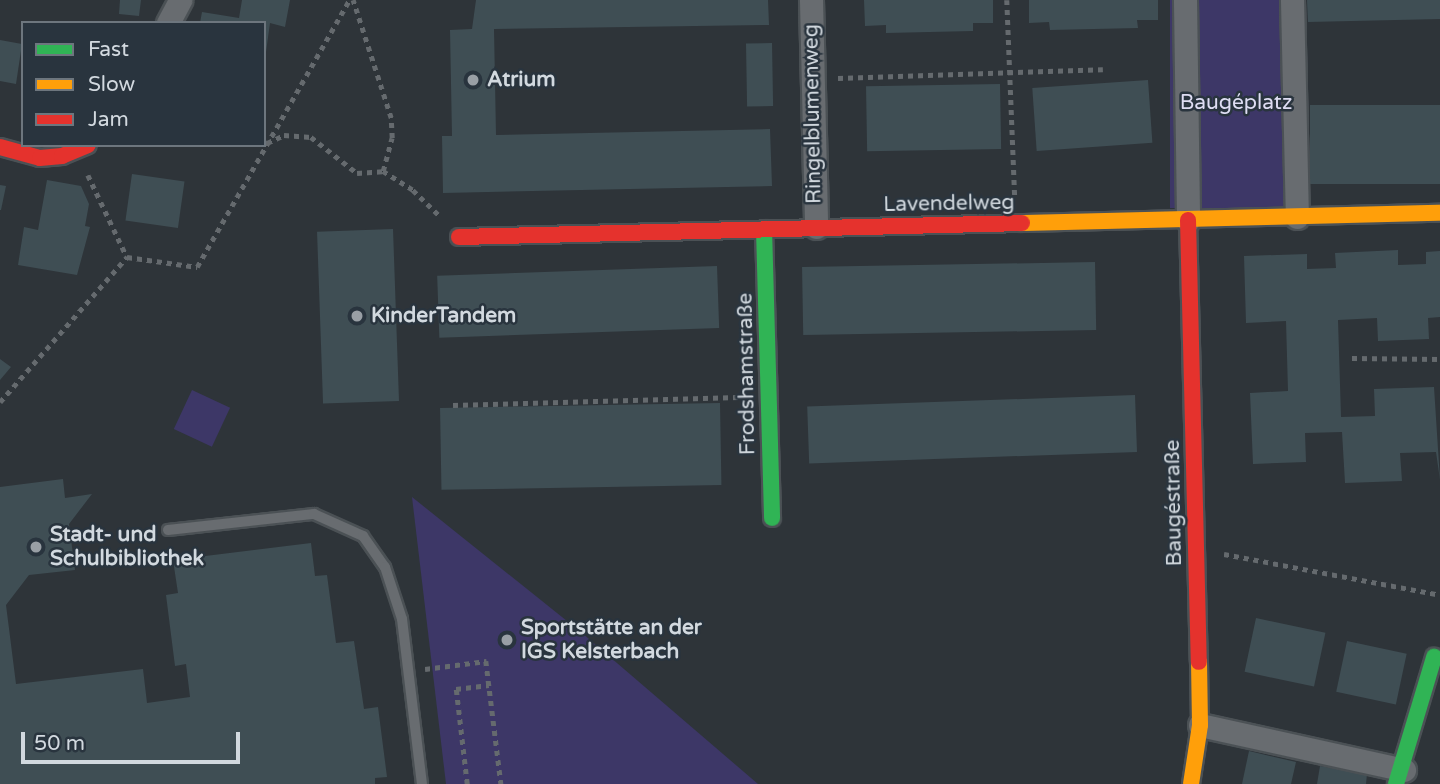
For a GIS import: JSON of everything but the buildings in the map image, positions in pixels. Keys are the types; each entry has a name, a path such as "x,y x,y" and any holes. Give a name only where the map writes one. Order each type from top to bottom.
{"street":[{"path":"169,21 180,0"},
{"name":"Ringelblumenweg","path":"811,0 816,227"},
{"path":"1185,0 1188,220"},
{"path":"1292,0 1297,217"},
{"path":"0,147 40,158 82,148"},
{"name":"Lavendelweg","path":"458,237 1440,213"},
{"name":"Baugéstraße","path":"1188,220 1200,725 1191,784"},
{"name":"Frodshamstraße","path":"764,229 772,519"},
{"path":"1200,725 1400,777 1434,657"}],"lane":[{"path":"169,530 314,514 363,536 385,566 402,619 422,784"}],"path":[{"path":"267,143 351,0"},
{"path":"351,0 391,118 392,138 383,171"},
{"path":"1007,0 1016,224"},
{"path":"813,78 1103,69"},
{"path":"267,143 284,135 311,137 357,173 383,171 426,201 458,237"},
{"path":"127,257 197,267 265,147"},
{"path":"82,148 127,257"},
{"path":"0,402 127,257"},
{"path":"1352,358 1440,359"},
{"path":"453,405 769,396"},
{"path":"1196,548 1440,595"},
{"path":"408,670 486,661 501,784"},
{"path":"467,784 456,690 489,685"}],"green space":[{"name":"Baugéplatz","path":"1170,0 1298,0 1298,208 1170,208"},
{"path":"192,390 230,408 212,447 174,429"},
{"name":"Sportstätte an der IGS Kelsterbach","path":"412,497 582,633 758,784 446,784"}],"traffic: fast":[{"path":"764,229 772,518"},
{"path":"1396,784 1434,657"}],"traffic: slow":[{"path":"1022,223 1440,213"},
{"path":"1191,784 1200,725 1199,662"}],"traffic: jam":[{"path":"0,147 40,158 62,156 83,147"},
{"path":"1188,220 1199,662"},
{"path":"459,237 1022,223"}],"place":[{"name":"Atrium","path":"473,80"},
{"name":"KinderTandem","path":"357,316"},
{"name":"Stadt- und Schulbibliothek","path":"36,547"},
{"name":"Sportstätte an der IGS Kelsterbach","path":"507,640"}]}
